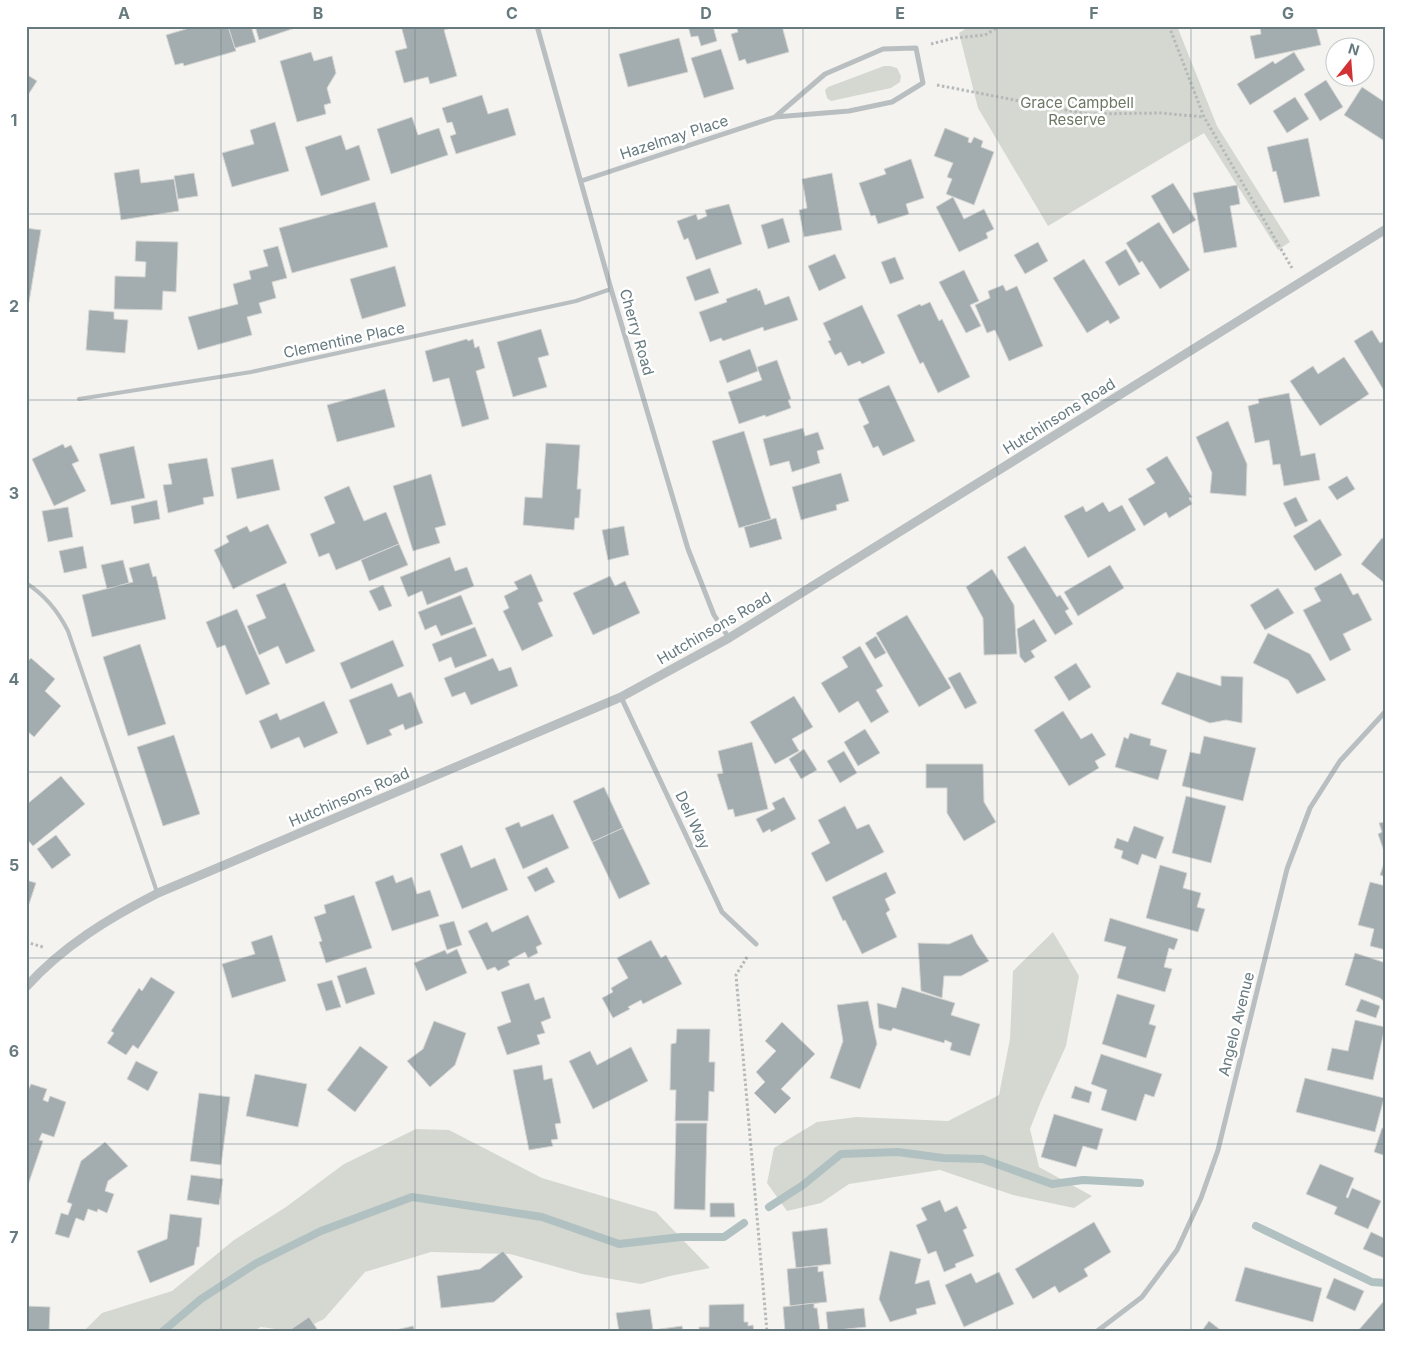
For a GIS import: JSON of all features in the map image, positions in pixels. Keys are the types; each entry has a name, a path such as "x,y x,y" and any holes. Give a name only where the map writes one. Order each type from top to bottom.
{"street":[{"name":"Cherry Road","path":"537,26 611,289 688,548 714,616 730,638"},
{"name":"Hazelmay Place","path":"775,117 826,74 883,49 916,48"},
{"path":"916,48 923,83"},
{"name":"Hazelmay Place","path":"581,181 775,117 849,111 892,102 923,83"},
{"name":"Hutchinsons Road","path":"26,987 62,952 93,929 158,893 621,697 730,638 1386,229"},
{"name":"Dell Way","path":"621,697 722,912 756,944"},
{"name":"Angelo Avenue","path":"1096,1332 1142,1297 1177,1250 1201,1198 1218,1150 1287,869 1310,808 1340,761 1386,711"}],"lane":[{"name":"Clementine Place","path":"79,399 251,372 576,301 611,289"},
{"path":"26,583 44,597 60,614 68,631 158,893"}],"path":[{"path":"916,48 954,38 985,35 1000,26"},
{"path":"1169,26 1204,116 1300,282"},
{"path":"923,83 1087,114 1161,113 1204,116"},
{"path":"756,944 736,975 767,1332"}],"green space":[{"name":"Grace Campbell Reserve","path":"970,26 1177,26 1217,126 1290,242 1278,250 1204,133 1048,226 978,108 959,33"},
{"path":"884,66 897,68 901,76 900,82 891,88 831,101 827,98 825,90 828,87"},
{"path":"1053,932 1079,976 1066,1046 1030,1129 1039,1167 1092,1196 1074,1208 1013,1195 940,1170 849,1184 821,1203 787,1211 767,1183 774,1148 817,1122 856,1117 948,1121 999,1095 1010,1039 1013,971"},
{"path":"416,1129 449,1130 542,1178 656,1212 710,1268 641,1284 582,1274 510,1254 431,1252 365,1272 324,1319 298,1332 261,1327 251,1332 83,1332 102,1313 172,1291 234,1240 286,1207 344,1164"}],"building":[{"path":"196,26 228,26 236,51 184,66 183,63 175,65 166,35"},
{"path":"228,26 251,26 256,42 235,48"},
{"path":"255,26 301,26 259,40"},
{"path":"401,26 456,26 444,30 457,76 430,84 428,77 404,83 395,51 407,48"},
{"path":"688,26 713,26 717,41 701,46 698,36 691,37"},
{"path":"736,26 782,26 789,52 747,64 745,59 739,61 731,34 738,32"},
{"path":"1260,26 1316,26 1321,45 1255,59 1250,36 1261,34"},
{"path":"679,38 688,72 628,87 619,54"},
{"path":"721,49 734,89 704,98 691,58"},
{"path":"311,52 314,61 332,56 336,73 327,88 331,103 324,105 326,114 297,122 280,61"},
{"path":"1294,52 1305,70 1250,105 1237,84 1273,61 1275,64"},
{"path":"26,74 37,81 26,98"},
{"path":"1324,81 1324,88 1331,88 1343,107 1320,121 1304,94"},
{"path":"1361,88 1364,88 1386,103 1386,142 1344,115"},
{"path":"482,95 488,114 508,108 516,135 456,154 450,136 456,134 452,122 447,123 442,108"},
{"path":"1295,97 1309,119 1287,133 1273,111"},
{"path":"412,117 418,135 439,128 448,155 391,174 377,129"},
{"path":"275,122 289,171 232,187 222,153 254,144 250,130"},
{"path":"945,128 969,138 968,142 971,143 974,137 983,141 981,147 994,152 974,205 946,194 952,179 947,177 953,163 934,156"},
{"path":"341,135 346,150 359,145 370,180 321,196 305,147"},
{"path":"1308,138 1320,196 1284,203 1276,171 1273,172 1267,147"},
{"path":"911,159 924,198 906,204 909,214 878,224 875,215 871,216 859,183 886,174 884,169"},
{"path":"139,169 141,183 174,179 179,211 121,220 114,173"},
{"path":"194,173 198,196 178,199 174,176"},
{"path":"832,173 842,230 804,237 799,210 807,208 802,179"},
{"path":"1173,183 1196,220 1173,234 1151,196"},
{"path":"1237,185 1240,204 1230,206 1237,247 1204,253 1193,193"},
{"path":"953,197 964,219 984,209 994,229 986,233 988,238 959,252 936,207"},
{"path":"375,202 388,247 292,273 279,228"},
{"path":"729,204 742,244 696,260 688,238 684,240 677,221 696,214 698,220 707,216 705,210"},
{"path":"783,218 790,242 768,249 761,225"},
{"path":"1159,222 1190,270 1160,289 1142,261 1139,263 1126,243"},
{"path":"26,228 41,230 29,302 26,302"},
{"path":"136,241 178,242 176,292 163,291 162,310 114,309 115,276 145,277 146,262 135,261"},
{"path":"1038,242 1048,261 1025,274 1014,255"},
{"path":"278,246 287,278 272,282 276,298 259,303 262,313 247,317 252,335 198,350 188,317 238,304 233,284 251,279 249,271 268,266 263,250"},
{"path":"1126,249 1140,274 1119,286 1105,262"},
{"path":"835,254 846,278 819,291 808,266"},
{"path":"895,257 904,279 890,284 881,262"},
{"path":"1084,259 1120,318 1110,324 1108,320 1087,333 1053,278"},
{"path":"395,266 406,306 362,319 350,279"},
{"path":"710,268 719,293 695,301 686,277"},
{"path":"964,270 979,301 970,305 981,326 966,333 939,282"},
{"path":"1003,285 1006,291 1017,286 1043,346 1009,361 995,330 987,333 975,305 990,298 988,291"},
{"path":"757,288 758,291 760,290 765,305 789,296 798,320 764,331 763,327 723,341 721,338 710,342 699,312 727,302 726,299"},
{"path":"930,302 939,321 942,319 970,377 938,393 923,362 920,364 897,315 920,304 921,306"},
{"path":"862,305 885,353 862,364 860,361 848,366 841,352 835,355 828,341 831,340 823,323"},
{"path":"89,310 114,312 114,319 128,320 125,353 86,350"},
{"path":"541,329 549,355 538,358 547,387 513,397 497,342"},
{"path":"1372,330 1380,343 1386,340 1386,394 1354,341"},
{"path":"467,339 468,341 473,339 475,348 479,346 485,368 476,371 489,419 462,427 449,378 433,382 425,351"},
{"path":"750,349 758,371 727,383 719,361"},
{"path":"1344,357 1369,394 1320,426 1290,381 1313,366 1318,374"},
{"path":"777,360 791,399 788,400 791,408 739,424 728,392 762,380 757,367"},
{"path":"889,385 915,441 883,456 878,446 873,448 863,426 869,423 858,399"},
{"path":"385,389 395,427 337,442 327,405"},
{"path":"1289,393 1301,456 1315,453 1320,480 1284,486 1280,464 1273,465 1269,440 1255,443 1248,406 1259,403 1258,399"},
{"path":"1228,421 1247,464 1246,496 1210,493 1212,473 1196,437"},
{"path":"803,428 805,436 818,432 824,449 817,451 820,463 792,472 789,461 770,466 763,439"},
{"path":"744,431 771,519 739,528 712,441"},
{"path":"546,443 580,445 577,489 581,489 579,518 575,518 574,530 523,525 525,497 542,498"},
{"path":"63,444 65,448 71,445 79,461 72,464 86,491 54,506 32,459"},
{"path":"134,446 145,498 111,505 99,454"},
{"path":"1167,456 1192,497 1189,498 1192,504 1169,518 1166,512 1144,526 1128,499 1155,483 1146,469"},
{"path":"207,458 214,496 203,498 204,504 168,513 163,485 172,484 168,464"},
{"path":"273,459 280,490 237,499 231,468"},
{"path":"841,473 849,501 836,505 837,510 801,520 792,487"},
{"path":"431,474 446,525 435,528 440,543 413,551 393,486"},
{"path":"1347,476 1355,489 1337,500 1328,487"},
{"path":"349,486 364,521 386,512 399,544 336,570 329,553 319,557 310,534 335,523 324,497"},
{"path":"1296,497 1308,521 1295,527 1283,503"},
{"path":"157,500 160,519 134,524 131,506"},
{"path":"1103,502 1109,512 1122,505 1136,530 1088,558 1064,516 1083,506 1086,512"},
{"path":"68,507 73,537 48,542 42,511"},
{"path":"776,518 782,539 750,548 744,527"},
{"path":"1320,519 1342,555 1315,571 1293,536"},
{"path":"268,524 287,563 233,589 214,550 229,542 226,536 247,526 250,532"},
{"path":"624,526 629,555 608,560 602,530"},
{"path":"1382,538 1386,540 1386,584 1361,564"},
{"path":"399,544 408,565 369,581 361,560"},
{"path":"83,546 87,568 64,573 59,551"},
{"path":"1025,546 1057,597 1060,595 1069,609 1065,611 1073,624 1055,635 1007,557"},
{"path":"450,557 455,571 467,567 474,586 427,605 422,591 408,597 400,577"},
{"path":"123,560 129,583 107,589 101,565"},
{"path":"149,563 153,577 156,576 166,619 92,637 82,595 133,582 129,568"},
{"path":"1110,565 1124,588 1078,616 1064,592"},
{"path":"992,569 1014,605 1017,654 984,655 983,618 966,587"},
{"path":"1341,573 1353,595 1358,593 1372,620 1343,634 1351,650 1330,661 1303,610 1321,601 1314,588"},
{"path":"531,574 543,601 538,603 553,636 522,651 503,611 509,608 504,596 518,589 514,582"},
{"path":"610,576 615,586 625,581 640,613 593,635 573,593"},
{"path":"285,583 315,651 286,664 278,646 259,655 247,626 266,618 256,595"},
{"path":"383,585 392,606 379,611 369,591"},
{"path":"1278,588 1294,613 1265,630 1250,605"},
{"path":"461,595 473,624 441,636 436,625 425,630 418,612"},
{"path":"237,609 270,684 246,695 225,645 217,648 206,622"},
{"path":"907,615 951,688 919,707 876,633"},
{"path":"1034,619 1047,641 1031,651 1035,657 1025,663 1020,657 1017,629"},
{"path":"475,627 487,656 455,668 451,657 439,662 432,644"},
{"path":"1268,633 1310,654 1326,680 1297,694 1288,680 1253,663"},
{"path":"876,636 886,653 875,659 865,643"},
{"path":"393,640 404,666 351,689 340,663"},
{"path":"140,644 166,724 128,736 103,657"},
{"path":"860,646 883,686 876,690 889,712 871,723 858,701 839,713 821,683 848,667 842,657"},
{"path":"31,658 55,679 45,691 61,706 34,737 26,730 26,663"},
{"path":"493,658 499,671 511,667 518,686 471,705 465,692 452,697 444,678"},
{"path":"1076,663 1091,687 1069,701 1054,677"},
{"path":"960,672 977,703 965,709 948,678"},
{"path":"1177,672 1221,686 1221,676 1243,677 1242,723 1226,720 1210,723 1161,704"},
{"path":"392,683 398,697 411,692 423,723 405,730 403,724 389,730 392,735 367,745 349,700"},
{"path":"794,696 813,727 792,739 799,751 775,764 750,722"},
{"path":"324,701 338,733 304,748 299,737 271,749 259,721 277,713 280,720"},
{"path":"1063,711 1081,739 1092,733 1106,755 1095,761 1099,768 1069,786 1034,730"},
{"path":"865,729 880,753 858,766 844,742"},
{"path":"1130,733 1151,739 1150,745 1167,750 1158,780 1115,767 1124,737 1128,739"},
{"path":"174,735 200,814 163,826 137,747"},
{"path":"1204,736 1256,748 1243,801 1182,786 1190,752 1200,754"},
{"path":"752,742 768,809 735,817 733,809 728,810 717,774 723,773 718,751"},
{"path":"804,749 817,770 801,779 789,759"},
{"path":"844,751 857,773 840,783 827,761"},
{"path":"926,764 983,764 984,802 996,822 964,841 947,813 947,788 926,788"},
{"path":"61,776 85,804 33,846 26,838 26,805"},
{"path":"604,787 623,828 592,842 573,801"},
{"path":"1186,796 1226,806 1211,863 1172,853"},
{"path":"784,797 796,819 771,832 770,829 763,833 756,819 775,809 772,803"},
{"path":"845,806 857,829 869,824 884,852 826,882 811,853 830,843 818,820"},
{"path":"553,814 569,848 523,869 505,828 519,822 521,827"},
{"path":"1386,822 1386,857 1378,834 1382,832 1379,823"},
{"path":"1134,826 1164,837 1156,859 1142,854 1138,865 1121,858 1123,851 1114,848 1117,838 1128,842"},
{"path":"623,828 650,884 619,899 592,842"},
{"path":"56,835 71,855 52,869 37,849"},
{"path":"462,845 471,868 495,858 508,890 462,909 440,854"},
{"path":"1386,857 1386,877 1380,875"},
{"path":"1160,865 1187,873 1183,888 1201,893 1197,907 1205,909 1198,932 1146,918"},
{"path":"547,867 555,882 535,892 527,877"},
{"path":"886,872 896,893 885,899 890,910 886,913 897,937 862,954 832,897"},
{"path":"393,875 396,883 412,877 417,894 430,890 439,916 392,931 375,882"},
{"path":"26,880 36,883 29,904 26,903"},
{"path":"1370,882 1386,886 1386,950 1370,946 1374,929 1358,925"},
{"path":"354,895 372,948 326,963 319,942 322,941 314,917 326,913 324,905"},
{"path":"528,915 542,944 536,947 538,953 528,958 525,952 508,961 510,965 498,971 495,967 487,970 468,931 487,922 492,932"},
{"path":"1110,918 1178,939 1174,950 1169,948 1164,967 1172,969 1165,992 1117,978 1126,947 1104,941"},
{"path":"454,921 462,945 447,950 439,925"},
{"path":"972,934 989,961 961,976 944,976 942,998 921,991 918,943 949,944"},
{"path":"272,935 286,981 232,998 222,964 255,954 251,942"},
{"path":"651,940 661,958 666,955 682,984 643,1004 641,1000 628,1007 630,1009 613,1018 602,998 613,992 611,988 628,978 617,958"},
{"path":"457,949 467,973 426,991 414,963 445,950 447,954"},
{"path":"1355,953 1386,963 1386,1003 1380,998 1345,985"},
{"path":"366,967 375,994 346,1004 337,976"},
{"path":"151,977 175,992 138,1049 133,1045 126,1055 107,1043 114,1033 111,1031 139,988 142,991"},
{"path":"332,980 341,1007 326,1011 317,984"},
{"path":"529,983 535,1000 544,997 551,1018 541,1022 545,1033 537,1035 540,1044 507,1055 497,1027 511,1022 501,992"},
{"path":"902,987 955,1003 951,1015 980,1024 970,1056 950,1050 952,1043 945,1040 944,1043 893,1028 891,1031 879,1028 877,1003 896,1008"},
{"path":"1117,994 1155,1005 1149,1024 1156,1026 1146,1058 1102,1044"},
{"path":"1361,999 1380,1006 1376,1018 1356,1011"},
{"path":"868,1001 877,1044 860,1089 830,1078 843,1041 837,1005"},
{"path":"1355,1020 1385,1027 1373,1080 1327,1070 1332,1048 1348,1051"},
{"path":"434,1021 466,1033 455,1065 430,1087 407,1061 423,1049"},
{"path":"782,1022 815,1054 781,1089 791,1098 775,1114 754,1093 765,1082 756,1072 776,1051 765,1041"},
{"path":"677,1029 710,1029 709,1062 715,1062 714,1092 709,1091 708,1121 675,1121 676,1090 670,1090 671,1044 676,1043"},
{"path":"360,1046 388,1067 355,1112 327,1090"},
{"path":"631,1047 648,1081 593,1109 569,1061 590,1051 597,1065"},
{"path":"1101,1054 1162,1074 1154,1097 1145,1094 1136,1121 1101,1110 1107,1090 1091,1084"},
{"path":"136,1061 158,1072 148,1091 127,1079"},
{"path":"542,1065 544,1080 552,1078 561,1123 555,1124 558,1139 551,1140 553,1146 529,1150 513,1070"},
{"path":"255,1074 307,1084 298,1127 246,1116"},
{"path":"1305,1078 1384,1098 1375,1132 1296,1112"},
{"path":"31,1084 47,1089 43,1100 48,1102 50,1096 66,1102 54,1137 42,1133 39,1140 43,1141 28,1185 26,1184 26,1095"},
{"path":"1075,1086 1092,1092 1089,1103 1071,1098"},
{"path":"199,1093 230,1097 221,1165 190,1161"},
{"path":"1054,1114 1103,1129 1097,1150 1083,1146 1076,1167 1041,1157"},
{"path":"676,1123 707,1123 705,1210 674,1209"},
{"path":"1382,1128 1386,1129 1386,1156 1374,1152"},
{"path":"105,1142 128,1166 108,1181 105,1191 114,1194 107,1213 98,1209 97,1212 88,1209 84,1221 76,1218 69,1238 55,1234 61,1213 68,1215 72,1204 67,1202 81,1161"},
{"path":"1320,1164 1354,1178 1346,1197 1348,1198 1352,1188 1381,1201 1368,1229 1334,1214 1337,1207 1306,1194"},
{"path":"191,1175 223,1179 219,1205 187,1200"},
{"path":"940,1200 945,1212 957,1206 967,1228 963,1230 974,1256 955,1264 956,1267 944,1272 936,1251 928,1254 916,1225 927,1220 921,1208"},
{"path":"710,1203 734,1203 735,1217 710,1217"},
{"path":"170,1214 202,1218 199,1247 197,1247 194,1265 150,1283 137,1251 167,1239"},
{"path":"1094,1222 1111,1252 1084,1269 1088,1276 1059,1293 1055,1286 1033,1299 1015,1269"},
{"path":"827,1228 831,1264 796,1268 792,1232"},
{"path":"1371,1232 1386,1239 1386,1259 1363,1249"},
{"path":"503,1251 523,1277 494,1302 441,1308 437,1276 480,1269"},
{"path":"890,1251 921,1259 915,1284 929,1280 936,1304 916,1309 917,1314 890,1322 879,1299"},
{"path":"818,1266 818,1272 823,1271 827,1302 790,1306 787,1269"},
{"path":"1245,1267 1322,1288 1313,1322 1235,1301"},
{"path":"999,1272 1014,1304 964,1327 945,1285 971,1273 976,1283"},
{"path":"1334,1278 1364,1291 1355,1311 1326,1298"},
{"path":"1383,1302 1386,1305 1386,1332 1357,1332"},
{"path":"814,1303 814,1308 817,1308 820,1332 785,1332 783,1307"},
{"path":"744,1304 744,1322 748,1322 748,1326 753,1325 754,1332 699,1332 699,1327 709,1327 709,1305"},
{"path":"26,1306 50,1307 49,1332 26,1332"},
{"path":"864,1308 866,1327 828,1331 826,1312"},
{"path":"650,1309 653,1330 682,1326 683,1332 619,1332 616,1313"},
{"path":"309,1317 319,1332 287,1332"},
{"path":"1209,1321 1223,1332 1201,1332"},
{"path":"413,1326 415,1332 391,1332 400,1329"}],"waterway":[{"path":"769,1207 803,1185 841,1154 898,1152 943,1158 983,1159 1052,1184 1083,1180 1140,1183"},
{"path":"162,1332 201,1299 255,1264 321,1231 412,1197 542,1217 619,1244 681,1237 724,1237 744,1223"},
{"path":"1256,1226 1372,1282 1386,1283"}]}
